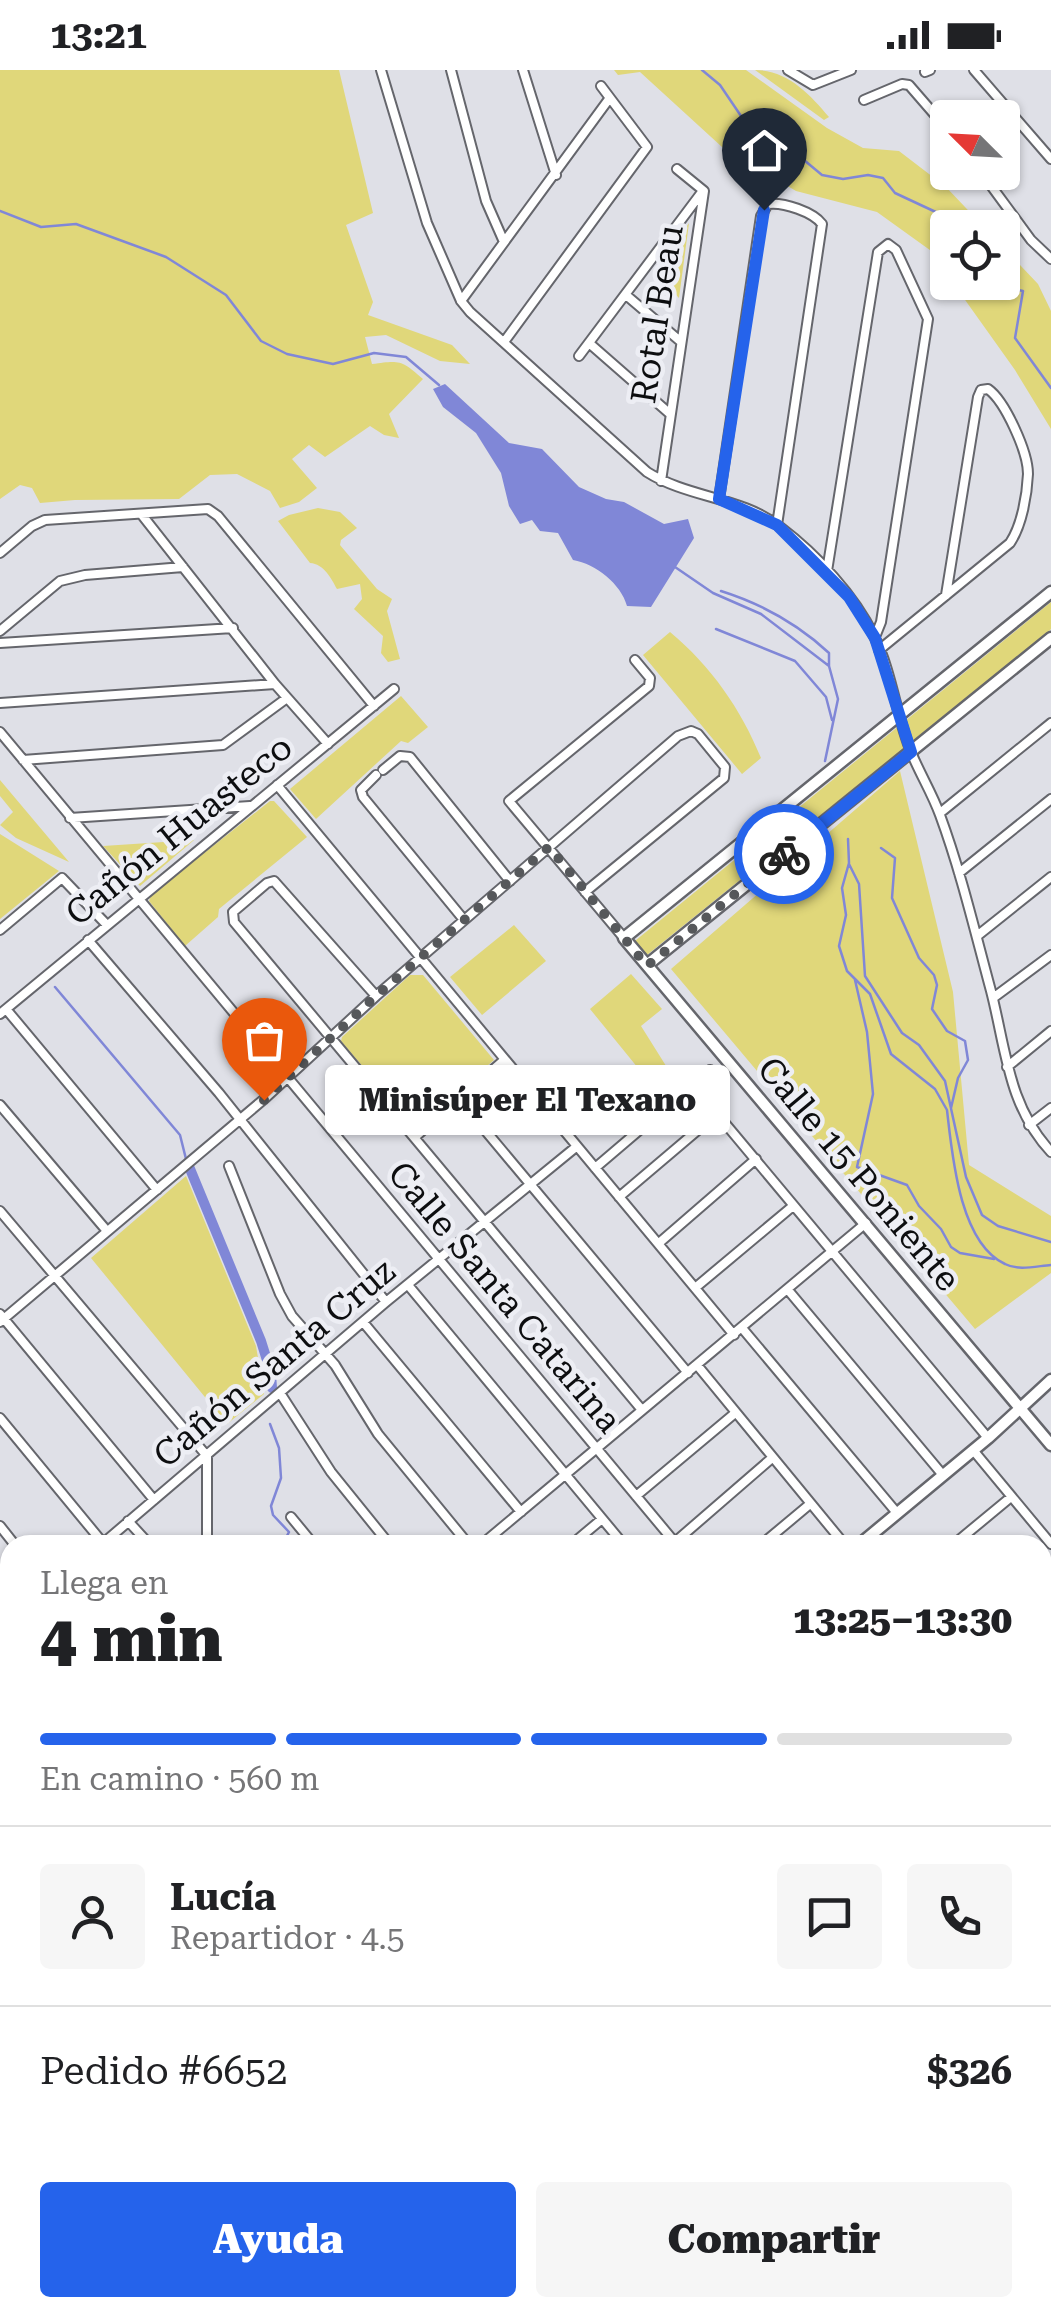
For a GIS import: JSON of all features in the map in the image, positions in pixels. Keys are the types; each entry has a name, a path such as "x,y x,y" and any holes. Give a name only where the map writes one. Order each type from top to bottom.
{"street":[{"path":"381,70 428,223 461,301 629,458 661,481 719,499 777,525 827,571 875,638 911,752 940,813 993,998 1018,1105 1051,1152"},
{"path":"450,70 486,202 504,242"},
{"path":"523,70 556,175"},
{"path":"788,70 813,85 851,70"},
{"path":"974,70 1051,159"},
{"path":"864,100 902,84 909,85 930,109"},
{"path":"504,342 647,147 601,86"},
{"path":"461,301 609,99"},
{"name":"Rotal Beau","path":"661,481 704,191 676,169"},
{"path":"995,190 1031,240 1051,258"},
{"path":"578,356 704,191"},
{"path":"719,499 761,216 768,204 780,204 821,220 777,525"},
{"path":"827,571 878,252 885,244 896,250 928,318 882,622 875,638"},
{"path":"626,295 680,341"},
{"path":"589,343 669,413"},
{"path":"879,650 946,596 1010,543 1019,523 1028,474 1026,458 1002,404 992,391 984,389 978,396 946,596"},
{"path":"0,553 38,522 208,509 218,516 374,706"},
{"path":"142,515 275,684 328,744"},
{"path":"0,631 60,581 85,575 184,567"},
{"path":"635,660 650,682 509,801 624,938 1051,592"},
{"path":"0,643 233,628"},
{"path":"647,966 1051,638"},
{"path":"0,702 275,684"},
{"name":"Cañón Huasteco","path":"3,1012 394,689"},
{"path":"23,760 223,745 287,698"},
{"path":"940,813 1051,723"},
{"path":"154,1500 1,1318 286,1080 376,996 678,736 691,731 702,738 726,772 724,778 586,892"},
{"name":"Calle Santa Catarina","path":"0,732 286,1080 669,1535"},
{"path":"464,920 363,797 361,790 379,772 406,754 510,881"},
{"path":"277,786 734,1335"},
{"path":"958,873 1051,800"},
{"path":"70,818 251,806"},
{"path":"976,936 1051,877"},
{"path":"0,930 62,878 107,925"},
{"path":"376,996 274,882 268,882 232,916 642,1410"},
{"name":"Calle 15 Poniente","path":"624,938 1051,1446"},
{"path":"88,940 386,1302"},
{"path":"993,998 1051,955"},
{"path":"3,1012 156,1190"},
{"path":"1007,1067 1051,1031"},
{"path":"415,1137 503,1061"},
{"path":"594,1168 710,1070"},
{"path":"693,1085 988,1438"},
{"path":"459,1099 688,1373"},
{"path":"0,1104 107,1231"},
{"path":"1029,1125 1051,1108"},
{"path":"620,1197 718,1113"},
{"name":"Cañón Santa Cruz","path":"112,1535 386,1302 576,1147"},
{"path":"660,1244 756,1159"},
{"path":"229,1166 285,1304 334,1364 378,1434 461,1535"},
{"path":"696,1288 793,1206"},
{"path":"0,1212 207,1456 207,1535"},
{"path":"493,1535 866,1223"},
{"path":"408,1285 616,1535"},
{"path":"788,1290 942,1474"},
{"path":"363,1322 521,1512"},
{"path":"742,1328 897,1514"},
{"path":"698,1366 836,1535"},
{"path":"871,1535 1051,1380"},
{"path":"280,1392 331,1472 382,1535"},
{"path":"636,1496 734,1414"},
{"path":"0,1418 95,1535"},
{"path":"973,1450 1043,1535"},
{"path":"685,1535 772,1458"},
{"path":"965,1535 1010,1496"},
{"path":"772,1535 810,1504"},
{"path":"292,1517 306,1535"},
{"path":"583,1535 602,1519"},
{"path":"128,1521 141,1535"},
{"path":"627,2317 639,2317"}],"shaded area":[{"path":"0,70 339,70 373,213 346,225 373,302 368,315 452,345 470,364 440,361 386,335 365,337 372,364 400,363 423,379 389,414 399,438 370,426 325,457 309,445 292,459 317,488 299,502 280,508 270,491 237,474 210,475 179,499 40,503 32,488 20,485 0,499"},
{"path":"614,70 746,70 827,128 863,148 899,151 930,175 930,190 949,190 968,210 930,210 930,250 877,212 796,191 722,147 640,72 618,75"},
{"path":"755,70 787,79 829,117 824,120"},
{"path":"689,223 679,298 655,273"},
{"path":"1020,265 1038,284 1051,311 1051,429 965,300 1020,300"},
{"path":"318,508 340,512 357,528 340,545 377,589 392,599 387,611 400,659 388,662 381,653 383,636 354,609 362,599 360,584 337,589 323,569 310,563 278,521"},
{"path":"1051,602 1048,632 642,959 630,945"},
{"path":"670,632 712,674 753,740 761,758 742,774 643,655"},
{"path":"401,696 428,727 408,743 401,741 316,819 290,789"},
{"path":"900,771 953,992 969,1165 1051,1216 1051,1273 975,1329 671,969"},
{"path":"0,780 69,862 16,838 0,825 13,812 0,796"},
{"path":"270,801 307,837 219,909 218,917 185,946 149,901 151,895"},
{"path":"0,834 59,871 0,919"},
{"path":"194,840 140,886 103,846"},
{"path":"514,925 546,961 482,1015 450,977"},
{"path":"631,974 662,1009 641,1026 678,1085 649,1107 638,1068 590,1009"},
{"path":"410,975 423,975 494,1060 415,1128 341,1041"},
{"path":"186,1176 256,1346 264,1394 227,1424 91,1258"}],"water":[{"path":"445,384 509,443 542,449 579,487 624,502 664,524 688,519 694,538 651,607 627,606 606,576 573,560 558,533 540,531 532,520 520,524 509,506 501,473 476,433 443,407 433,389"}],"waterway":[{"path":"702,70 720,85 741,116 763,126 822,175 883,178 895,193 931,210"},
{"path":"0,211 41,227 76,224 166,257 226,295 261,341 287,354 333,364 374,353 406,357 439,385"},
{"path":"1020,290 1023,291 1015,338 1051,388"},
{"path":"675,567 713,593 761,614 829,666 838,699 825,761"},
{"path":"721,591 751,602 805,633 829,653 829,666"},
{"path":"716,629 795,661 826,697 832,720"},
{"path":"848,839 849,863 842,888 846,915 839,946 847,971 870,994 891,1054 935,1089 947,1110 961,1195 977,1237 990,1253 1010,1266 1051,1265"},
{"path":"881,848 895,858 892,898 919,958 934,975 937,985 932,1009 947,1031 965,1041 968,1060 958,1078 951,1108"},
{"path":"849,864 859,884 865,976 902,1033 919,1045 945,1081 966,1177 982,1215 998,1226 1051,1242"},
{"path":"855,980 867,1032 873,1094 857,1167 907,1185 951,1247 960,1253 994,1259"},
{"path":"55,987 180,1135 186,1159"},
{"path":"188,1164 261,1341 272,1388"},
{"path":"270,1424 279,1448 281,1478 271,1506 287,1535"}],"way so far":[{"path":"264,1100 376,996 549,847 647,966 784,854"}],"place":[{"name":"Minisúper El Texano","path":"264,1100"}],"route":[{"path":"764,210 719,499 777,525 849,597 875,638 911,752 784,854"}]}
